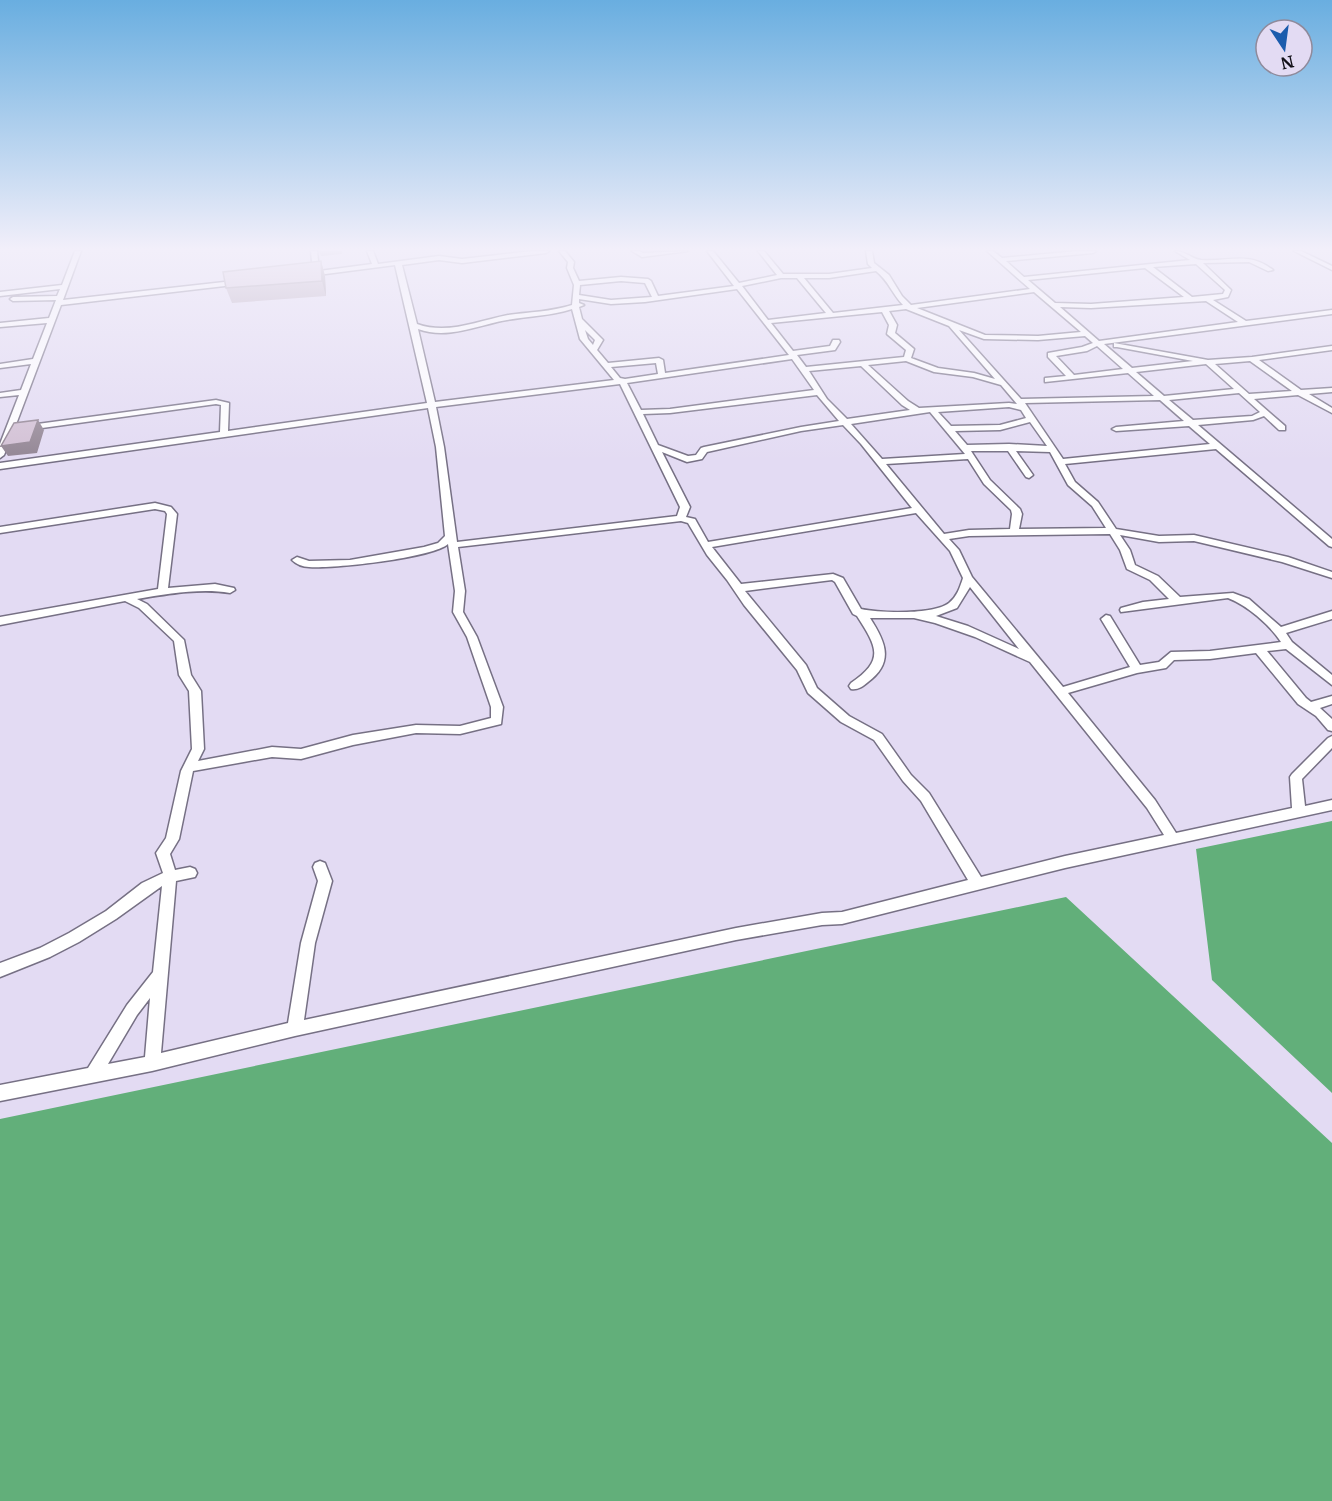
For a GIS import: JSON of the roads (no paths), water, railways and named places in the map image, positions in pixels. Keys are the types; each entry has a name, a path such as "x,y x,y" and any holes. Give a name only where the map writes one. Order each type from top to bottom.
{"street":[{"path":"0,325 41,321"},
{"path":"0,455 52,321"},
{"path":"190,767 272,752 301,753 353,740 416,729 460,730 497,721 497,707 472,637 458,612 460,591 440,447 413,321"},
{"path":"414,326 433,330 468,328 490,321"},
{"path":"579,321 582,334 620,380 639,412 685,507 681,518"},
{"path":"765,322 776,321"},
{"path":"891,321 893,325 891,334 910,349 907,359"},
{"path":"940,321 990,338 1087,334"},
{"path":"1072,321 1101,343 1130,371 1332,544"},
{"path":"1073,378 1051,355 1084,349 1101,343 1180,334 1259,321"},
{"path":"765,322 804,369 819,392 954,550 968,578 1151,804 1173,839"},
{"path":"952,326 1020,404 1053,449 1071,483 1095,504 1125,550 1131,567 1154,578 1179,602"},
{"path":"0,466 432,405 662,376 832,348 836,342"},
{"path":"1101,343 1208,362 1282,428"},
{"path":"1048,380 1252,359 1332,348"},
{"path":"804,369 864,365 907,359 938,370 974,375 1003,383"},
{"path":"1252,359 1297,391 1332,411"},
{"path":"606,365 659,360 662,376"},
{"path":"0,366 37,361"},
{"path":"864,365 905,403 918,411"},
{"path":"657,447 687,459 699,457 704,450 846,422 932,409 1332,390"},
{"path":"0,395 25,392"},
{"path":"639,412 670,411 819,392"},
{"path":"0,426 11,427 216,402 225,403 224,434"},
{"path":"932,409 971,456 987,482 1015,509 1017,514 1014,533"},
{"path":"1116,429 1253,418 1265,413"},
{"path":"948,429 993,428 1030,419"},
{"path":"1059,462 1217,446"},
{"path":"1009,447 1029,475"},
{"path":"964,448 1053,449"},
{"path":"879,462 971,456"},
{"path":"0,530 155,506 168,509 172,514 164,591"},
{"path":"706,545 918,510"},
{"path":"297,560 308,564 350,564 426,550 452,541 681,518 694,522 706,545 756,614 802,668 812,690 845,719 878,737 925,797 978,885"},
{"path":"942,537 969,533 1111,531 1152,538 1194,538 1306,565 1332,575"},
{"path":"739,588 833,577 839,580 855,610 861,613 920,616 945,611 955,605 968,578"},
{"path":"0,621 164,591 218,586 230,590"},
{"path":"1125,610 1143,605 1229,595 1245,601 1279,631 1288,645 1332,681"},
{"path":"128,598 143,606 179,640 185,675 195,692 196,703 198,749 190,767 172,839 163,853 170,875 152,1063"},
{"path":"855,686 874,675 880,665 881,653 861,613"},
{"path":"1279,631 1332,615"},
{"path":"920,616 981,636 1035,660"},
{"path":"1106,619 1137,669"},
{"path":"1059,692 1137,669 1162,665 1171,656 1260,650 1288,645"},
{"path":"1260,650 1302,701 1311,706 1332,726"},
{"path":"1311,706 1332,700"},
{"path":"1299,812 1296,777 1332,741"},
{"path":"0,1094 152,1063 295,1029 736,934 822,918 842,918 1173,839 1332,805"},
{"path":"295,1029 308,943 325,881 320,867"},
{"path":"0,970 15,962 49,951 110,915 153,881 170,875 190,873"},
{"path":"93,1074 132,1011 160,975"}]}
